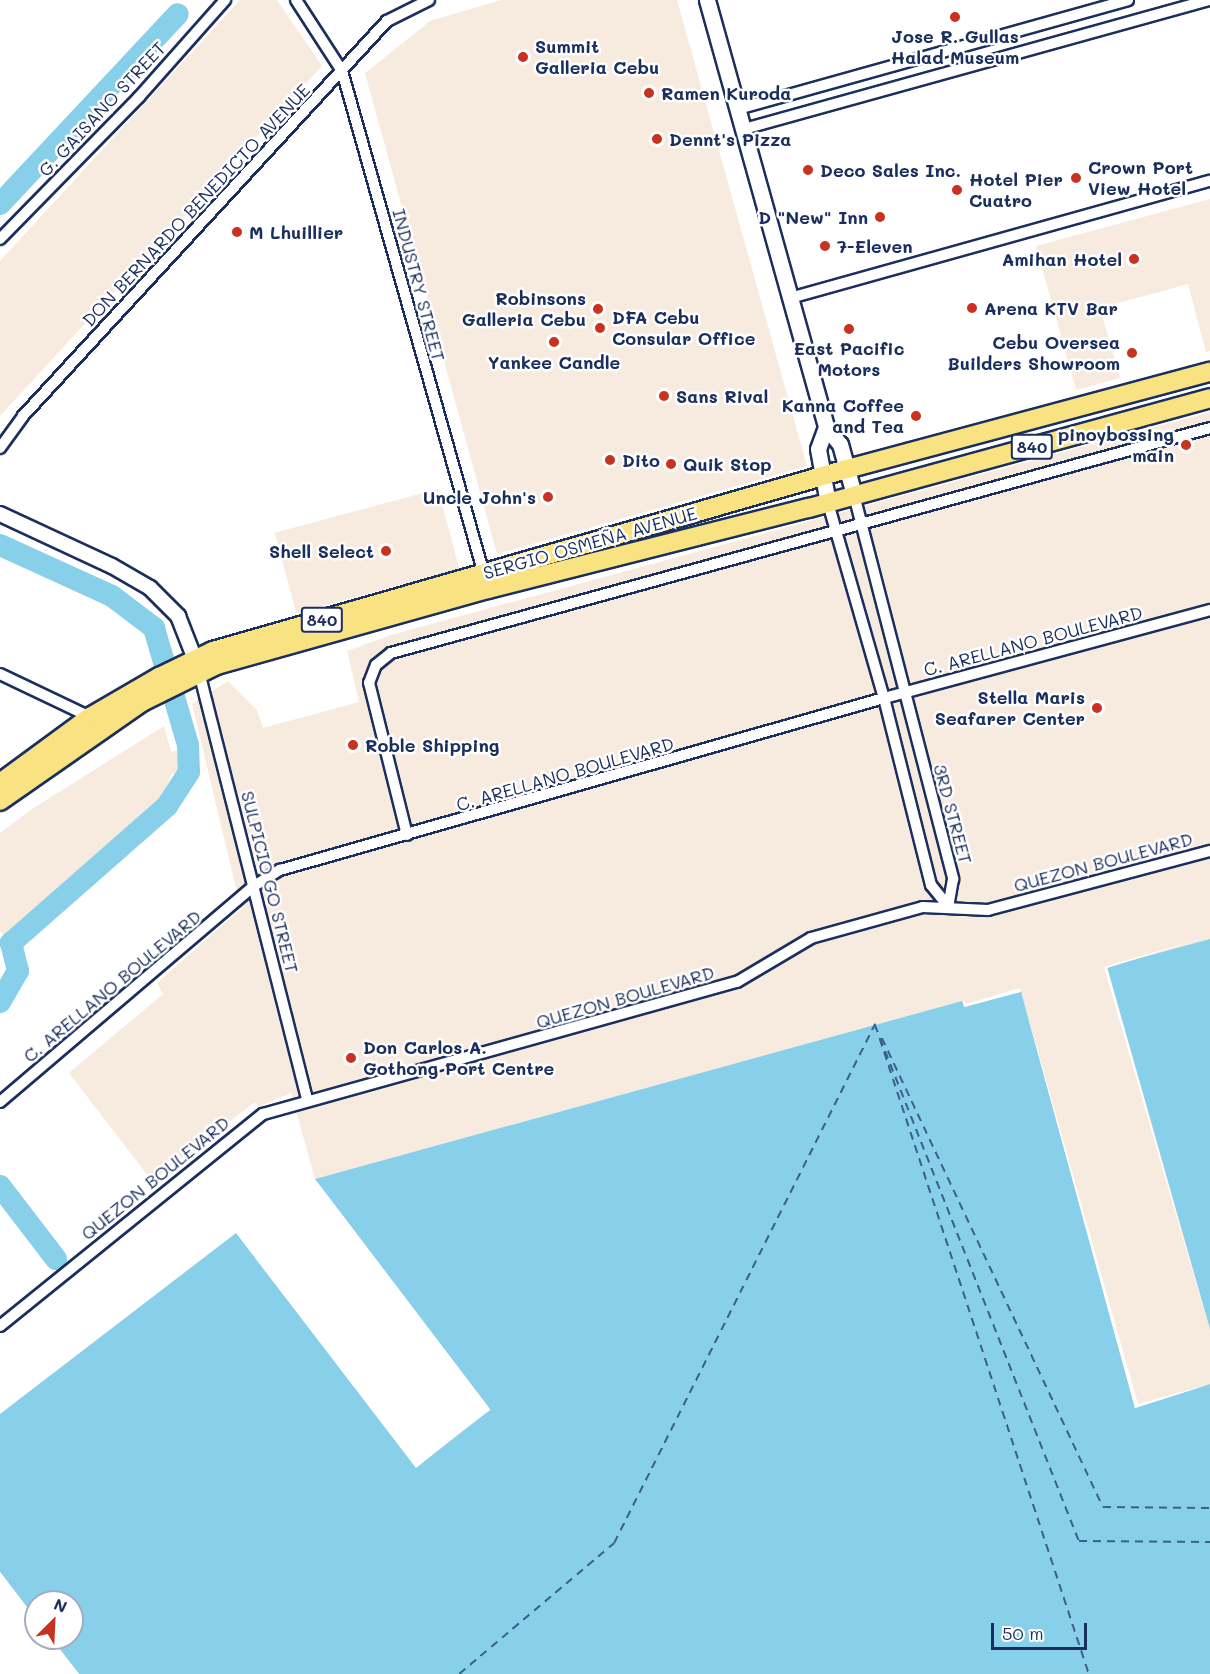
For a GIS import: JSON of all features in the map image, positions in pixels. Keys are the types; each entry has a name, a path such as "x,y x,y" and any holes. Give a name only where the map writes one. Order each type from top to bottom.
{"highway":[{"name":"SERGIO OSMEÑA AVENUE","path":"0,783 90,717 189,669 486,581 822,476 1210,372"},
{"name":"SERGIO OSMEÑA AVENUE","path":"486,581 828,503 1210,398"},
{"name":"SERGIO OSMEÑA AVENUE","path":"0,801 160,684"}],"main road":[{"path":"707,0 826,427 840,444 854,495"},
{"path":"826,427 818,449 828,503"}],"street":[{"name":"G. GAISANO STREET","path":"0,239 139,97 225,0"},
{"name":"INDUSTRY STREET","path":"296,0 342,71 486,581"},
{"name":"DON BERNARDO BENEDICTO AVENUE","path":"0,448 23,416 394,16 429,0"},
{"path":"738,109 1128,0"},
{"path":"744,129 1208,0"},
{"path":"1015,32 1021,51"},
{"path":"790,298 1210,181"},
{"path":"407,835 369,683 382,658 561,604 861,526 1210,428"},
{"name":"3RD STREET","path":"854,495 953,879 948,906"},
{"name":"3RD STREET","path":"828,503 884,698 932,885 948,906"},
{"path":"0,514 112,566 150,588 178,616 189,669"},
{"name":"C. ARELLANO BOULEVARD","path":"0,1102 254,886 280,870 884,698 1210,610"},
{"name":"SULPICIO GO STREET","path":"189,669 254,886 307,1100"},
{"path":"0,674 90,717"},
{"name":"QUEZON BOULEVARD","path":"0,1326 255,1119 307,1100 737,982 811,938 923,907 948,906 988,910 1210,851"}],"shaded area":[{"path":"240,0 277,0 322,66 0,416 0,261"},
{"name":"Robinsons Galleria Cebu","path":"501,0 677,0 807,466 497,554 365,73 430,21"},
{"path":"1210,199 1210,351 1206,352 1188,284 1100,308 1120,378 1076,390 1036,246"},
{"path":"1210,412 1210,939 1107,968 1210,1329 1210,1384 1135,1408 962,1001 315,1179 291,1093 258,1107 255,1102 152,1181 69,1073 163,994 157,983 241,909 192,704 228,681 257,710 263,728 359,702 347,651 391,635"},
{"path":"438,489 459,569 296,613 275,533"},
{"path":"164,726 171,752 196,746 199,764 172,774 160,800 5,936 0,932 0,833 32,809"}],"water":[{"path":"1210,939 1210,1329 1107,967"},
{"path":"1021,991 1135,1408 1210,1384 1210,1674 79,1674 60,1650 84,1650 84,1590 24,1590 24,1603 0,1572 0,1414 236,1233 416,1467 490,1410 315,1179 962,1001 965,1007"}],"pier":[{"path":"1210,936 1107,968 1210,1332 1104,967"},
{"path":"1020,988 1138,1404 1210,1384 1135,1408 1021,992 964,1007 962,998 966,1004"},
{"path":"315,1179 490,1409 416,1468 236,1233 417,1463 486,1409"},
{"path":"0,1572 24,1603 24,1607 0,1577"},
{"path":"57,1650 60,1650 79,1674 75,1674"}],"waterway":[{"path":"0,204 178,14"},
{"path":"0,545 112,596 154,628 188,745 189,772 167,806 11,943"},
{"path":"0,1002 18,971 11,943"},
{"path":"0,1186 56,1259"}],"ferry route":[{"path":"459,1674 614,1543 875,1024"},
{"path":"875,1025 1079,1541 1210,1542"},
{"path":"882,1038 1103,1507 1210,1508"},
{"path":"880,1039 1089,1674"}],"place":[{"name":"Jose R. Gullas Halad Museum","path":"955,17"},
{"name":"Summit Galleria Cebu","path":"523,57"},
{"name":"Ramen Kuroda","path":"649,93"},
{"name":"Dennt's Pizza","path":"657,139"},
{"name":"Deco Sales Inc.","path":"808,170"},
{"name":"Crown Port View Hotel","path":"1076,178"},
{"name":"Hotel Pier Cuatro","path":"957,190"},
{"name":"D \"New\" Inn","path":"880,217"},
{"name":"M Lhuillier","path":"237,232"},
{"name":"7-Eleven","path":"825,246"},
{"name":"Amihan Hotel","path":"1134,259"},
{"name":"Arena KTV Bar","path":"972,308"},
{"name":"Robinsons Galleria Cebu","path":"598,309"},
{"name":"DFA Cebu Consular Office","path":"600,328"},
{"name":"East Pacific Motors","path":"849,329"},
{"name":"Yankee Candle","path":"554,342"},
{"name":"Cebu Oversea Builders Showroom","path":"1132,353"},
{"name":"Sans Rival","path":"664,396"},
{"name":"Kanna Coffee and Tea","path":"916,416"},
{"name":"pinoybossing main","path":"1186,445"},
{"name":"Dito","path":"610,460"},
{"name":"Quik Stop","path":"671,464"},
{"name":"Uncle John's","path":"548,497"},
{"name":"Shell Select","path":"386,551"},
{"name":"Stella Maris Seafarer Center","path":"1097,708"},
{"name":"Roble Shipping","path":"353,745"},
{"name":"Don Carlos A. Gothong Port Centre","path":"351,1058"}]}
